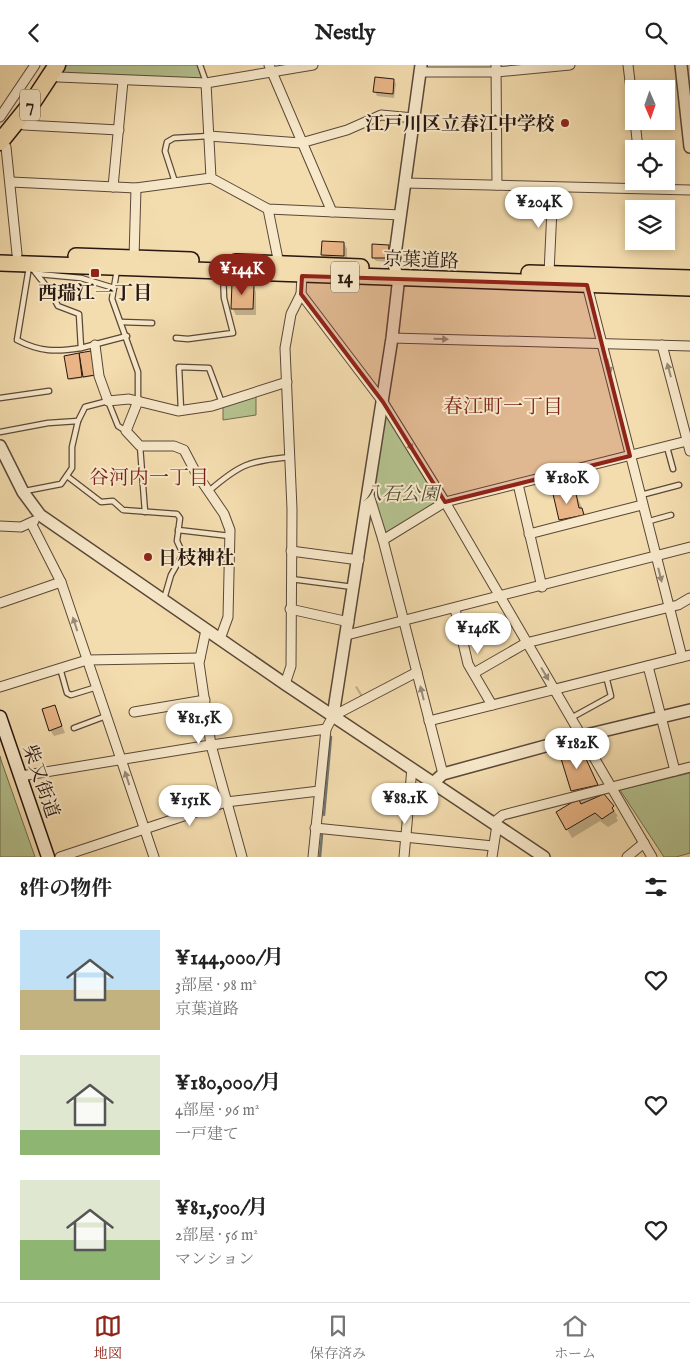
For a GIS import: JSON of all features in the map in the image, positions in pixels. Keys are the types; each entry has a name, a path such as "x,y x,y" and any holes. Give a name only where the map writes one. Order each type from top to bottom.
{"highway":[{"name":"7","path":"0,128 27,94 36,66"},
{"name":"7","path":"2,147 34,100 58,71"},
{"name":"京葉道路","path":"0,253 279,264 587,285 690,288"},
{"name":"京葉道路","path":"0,263 33,267 117,268 302,276 396,273 549,273 690,278"}],"main road":[{"name":"柴又街道","path":"0,717 48,857"}],"street":[{"path":"17,254 11,182 2,147 24,125 58,71 65,65"},
{"path":"58,71 123,81 206,83 270,69 313,65"},
{"path":"313,857 314,828 326,729 333,717 347,635 392,338 401,215 421,68 496,68 570,65"},
{"path":"628,65 630,80"},
{"path":"681,65 690,147"},
{"path":"0,117 36,66"},
{"path":"496,68 499,147 497,185"},
{"path":"270,69 332,212"},
{"path":"113,187 123,81"},
{"path":"206,83 211,178"},
{"path":"209,135 301,143 347,130 381,115 414,118"},
{"path":"24,125 119,131"},
{"path":"11,182 136,188 211,178 268,209 401,215"},
{"path":"405,183 553,187 625,185"},
{"path":"549,273 553,187"},
{"path":"134,258 136,188"},
{"path":"675,188 690,189"},
{"path":"268,209 279,264"},
{"path":"285,684 291,666 291,551 290,457 285,348 290,314 301,294 302,276"},
{"path":"429,721 686,656 668,607 587,285"},
{"path":"301,294 383,402 445,502 499,598 652,857"},
{"path":"392,338 690,346"},
{"path":"95,345 99,376 108,401 138,401 181,411 222,403 287,382"},
{"path":"662,345 690,451"},
{"path":"138,401 126,431 140,446 174,446 184,450 224,514 231,536 228,575 230,592 228,617 220,639"},
{"path":"383,540 445,502 688,441"},
{"path":"0,446 3,460 23,492 36,519 61,583 154,857"},
{"path":"518,484 542,587"},
{"path":"369,495 383,540 429,721 438,778"},
{"path":"529,534 642,505"},
{"path":"0,526 21,527 36,519"},
{"path":"36,519 164,599 333,717 412,768 438,778 495,824 544,857"},
{"path":"347,635 542,587 690,547"},
{"path":"291,551 359,560"},
{"path":"0,603 61,583"},
{"path":"474,673 526,643 678,605 690,598"},
{"path":"290,609 349,622"},
{"path":"455,609 468,664 492,705"},
{"path":"206,630 200,658 211,745 242,857"},
{"path":"0,687 87,659 200,658"},
{"path":"648,666 675,771"},
{"path":"333,717 417,672"},
{"path":"134,712 204,699"},
{"path":"438,778 582,736 690,710"},
{"path":"21,776 211,745 326,729"},
{"path":"492,857 495,824 503,815 690,767"},
{"path":"404,857 412,768"},
{"path":"60,857 226,802 319,791"},
{"path":"314,828 493,845"},
{"path":"627,857 644,843"}],"lane":[{"path":"200,65 206,83"},
{"path":"175,182 166,151 167,142 174,138 209,135"},
{"path":"33,267 114,288"},
{"path":"33,267 17,340 28,346 55,352 95,345 127,336"},
{"path":"33,267 58,306 79,314 81,348"},
{"path":"117,268 112,299 127,336 138,372 138,401"},
{"path":"176,338 188,339 233,333 224,298 223,272"},
{"path":"121,322 152,323"},
{"path":"181,411 179,367 209,368 222,403"},
{"path":"0,398 50,391"},
{"path":"23,492 61,485 72,468 72,447 78,421 85,407 108,401 118,426 126,431"},
{"path":"0,432 48,423 78,421"},
{"path":"140,446 145,512"},
{"path":"667,447 673,469"},
{"path":"208,491 230,473 253,461 290,457"},
{"path":"67,476 101,502 113,501 123,509 177,514 180,518 177,541 183,554 171,575 164,599"},
{"path":"640,496 679,485"},
{"path":"646,521 672,515"},
{"path":"178,530 231,536"},
{"path":"290,579 354,587"},
{"path":"60,668 67,693 71,695 97,687"},
{"path":"571,719 611,696 606,676"},
{"path":"74,728 107,716"}],"highlighted area":[{"path":"302,276 587,285 630,456 445,502 383,402 301,294"}],"green space":[{"path":"67,65 198,65 204,81 60,76"},
{"path":"256,394 256,415 223,420 223,405"},
{"name":"八石公園","path":"385,417 389,417 438,502 386,534 372,496"},
{"path":"0,756 1,760 35,857 0,857"},
{"path":"690,773 690,853 676,857 664,857 620,790"}],"building":[{"path":"375,77 394,79 393,94 373,92"},
{"path":"322,241 344,242 344,256 321,255"},
{"path":"372,244 389,245 388,258 372,258"},
{"path":"232,283 254,285 253,309 231,309"},
{"path":"91,351 95,375 83,377 79,353"},
{"path":"79,353 82,377 68,379 64,356"},
{"path":"575,489 579,508 582,508 584,515 559,520 553,494"},
{"path":"55,705 62,726 49,731 42,709"},
{"path":"581,748 598,785 571,791 559,752"},
{"path":"604,794 614,806 612,808 614,811 602,819 595,813 566,830 556,812 579,800 581,804"}],"waterway":[{"path":"324,815 331,737"},
{"path":"320,857 322,835"}],"place":[{"name":"江戸川区立春江中学校","path":"565,123"},
{"name":"西瑞江一丁目","path":"95,273"},
{"name":"日枝神社","path":"148,557"}],"district":[{"name":"春江町一丁目","path":"503,406"},
{"name":"谷河内一丁目","path":"149,477"}]}
